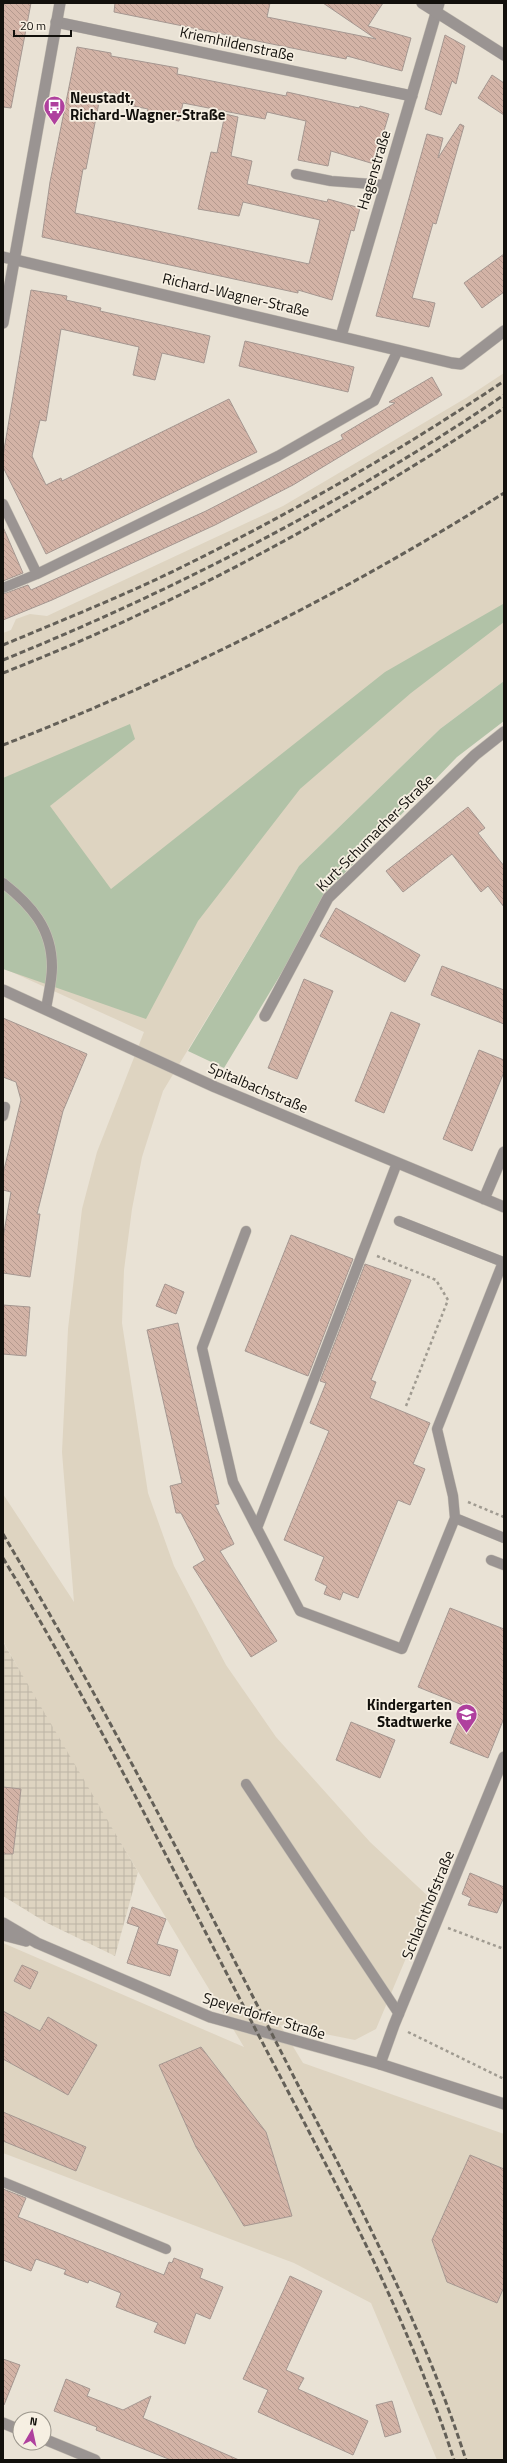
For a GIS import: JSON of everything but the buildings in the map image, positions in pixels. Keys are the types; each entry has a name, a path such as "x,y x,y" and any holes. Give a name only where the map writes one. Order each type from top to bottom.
{"street":[{"path":"3,323 60,3"},
{"path":"422,3 437,7 504,55"},
{"name":"Hagenstraße","path":"341,336 437,7"},
{"name":"Kriemhildenstraße","path":"56,22 412,96"},
{"name":"Richard-Wagner-Straße","path":"3,257 461,364 504,331"},
{"name":"Kurt-Schumacher-Straße","path":"265,1016 328,898 475,754 504,732"},
{"name":"Spitalbachstraße","path":"3,990 215,1087 504,1207"},
{"path":"484,1199 504,1152"},
{"name":"Schlachthofstraße","path":"380,2064 396,2019 437,1924 504,1757"},
{"name":"Speyerdorfer Straße","path":"3,1923 37,1943 210,2017 380,2064 504,2104"},
{"path":"3,1935 37,1943"},
{"path":"52,2442 96,2460"}],"lane":[{"path":"296,174 332,181 385,185"},
{"path":"3,588 37,574 278,456 374,400 398,350"},
{"path":"3,504 37,574"},
{"path":"3,882 22,898 45,928 52,967 46,1009"},
{"path":"257,1528 397,1163"},
{"path":"246,1231 202,1348 233,1482 300,1611 402,1649 455,1518 454,1496 437,1429 503,1262 399,1221"},
{"path":"455,1518 504,1538"},
{"path":"491,1560 504,1565"},
{"path":"246,1784 396,2019"},
{"path":"3,2182 166,2249"}],"path":[{"path":"363,1251 436,1280 448,1300 406,1406"},
{"path":"454,1496 504,1517"},
{"path":"437,1924 504,1949"},
{"path":"396,2019 504,2079"}],"shaded area":[{"path":"504,373 504,681 440,729 299,866 163,1091 142,1157 132,1209 124,1270 122,1323 148,1493 174,1566 226,1665 276,1737 370,1842 431,1899 376,2029 355,2040 280,2025 303,2063 504,2134 504,2460 437,2460 371,2303 294,2263 3,2153 3,1943 244,2047 58,1739 3,1641 3,1494 74,1602 62,1452 68,1329 82,1209 97,1152 144,1032 3,968 3,633 11,630 16,619 30,614 47,616 283,506 466,398"},
{"path":"3,1642 138,1872 115,1956 47,1923 3,1896"}],"green space":[{"path":"503,604 504,622 411,693 300,789 198,921 146,1019 3,969 3,778 130,724 135,739 50,806 111,889 385,672"},
{"path":"504,681 504,721 457,757 329,889 296,949 224,1068 188,1051 299,866 440,729"}],"railway":[{"path":"3,645 142,586 269,522 388,455 504,381"},
{"path":"3,660 133,604 260,541 323,507 384,471 445,434 504,395"},
{"path":"3,673 69,646 133,617 261,554 384,484 504,408"},
{"path":"3,745 133,691 260,631 383,565 504,493"},
{"path":"3,1534 74,1657 142,1782 352,2191 378,2244 425,2350 447,2405 466,2460"},
{"path":"3,1558 98,1725 359,2230 411,2344 454,2460"}],"place":[{"name":"Neustadt, Richard-Wagner-Straße","path":"54,126"},
{"name":"Kindergarten Stadtwerke","path":"467,1734"}]}
